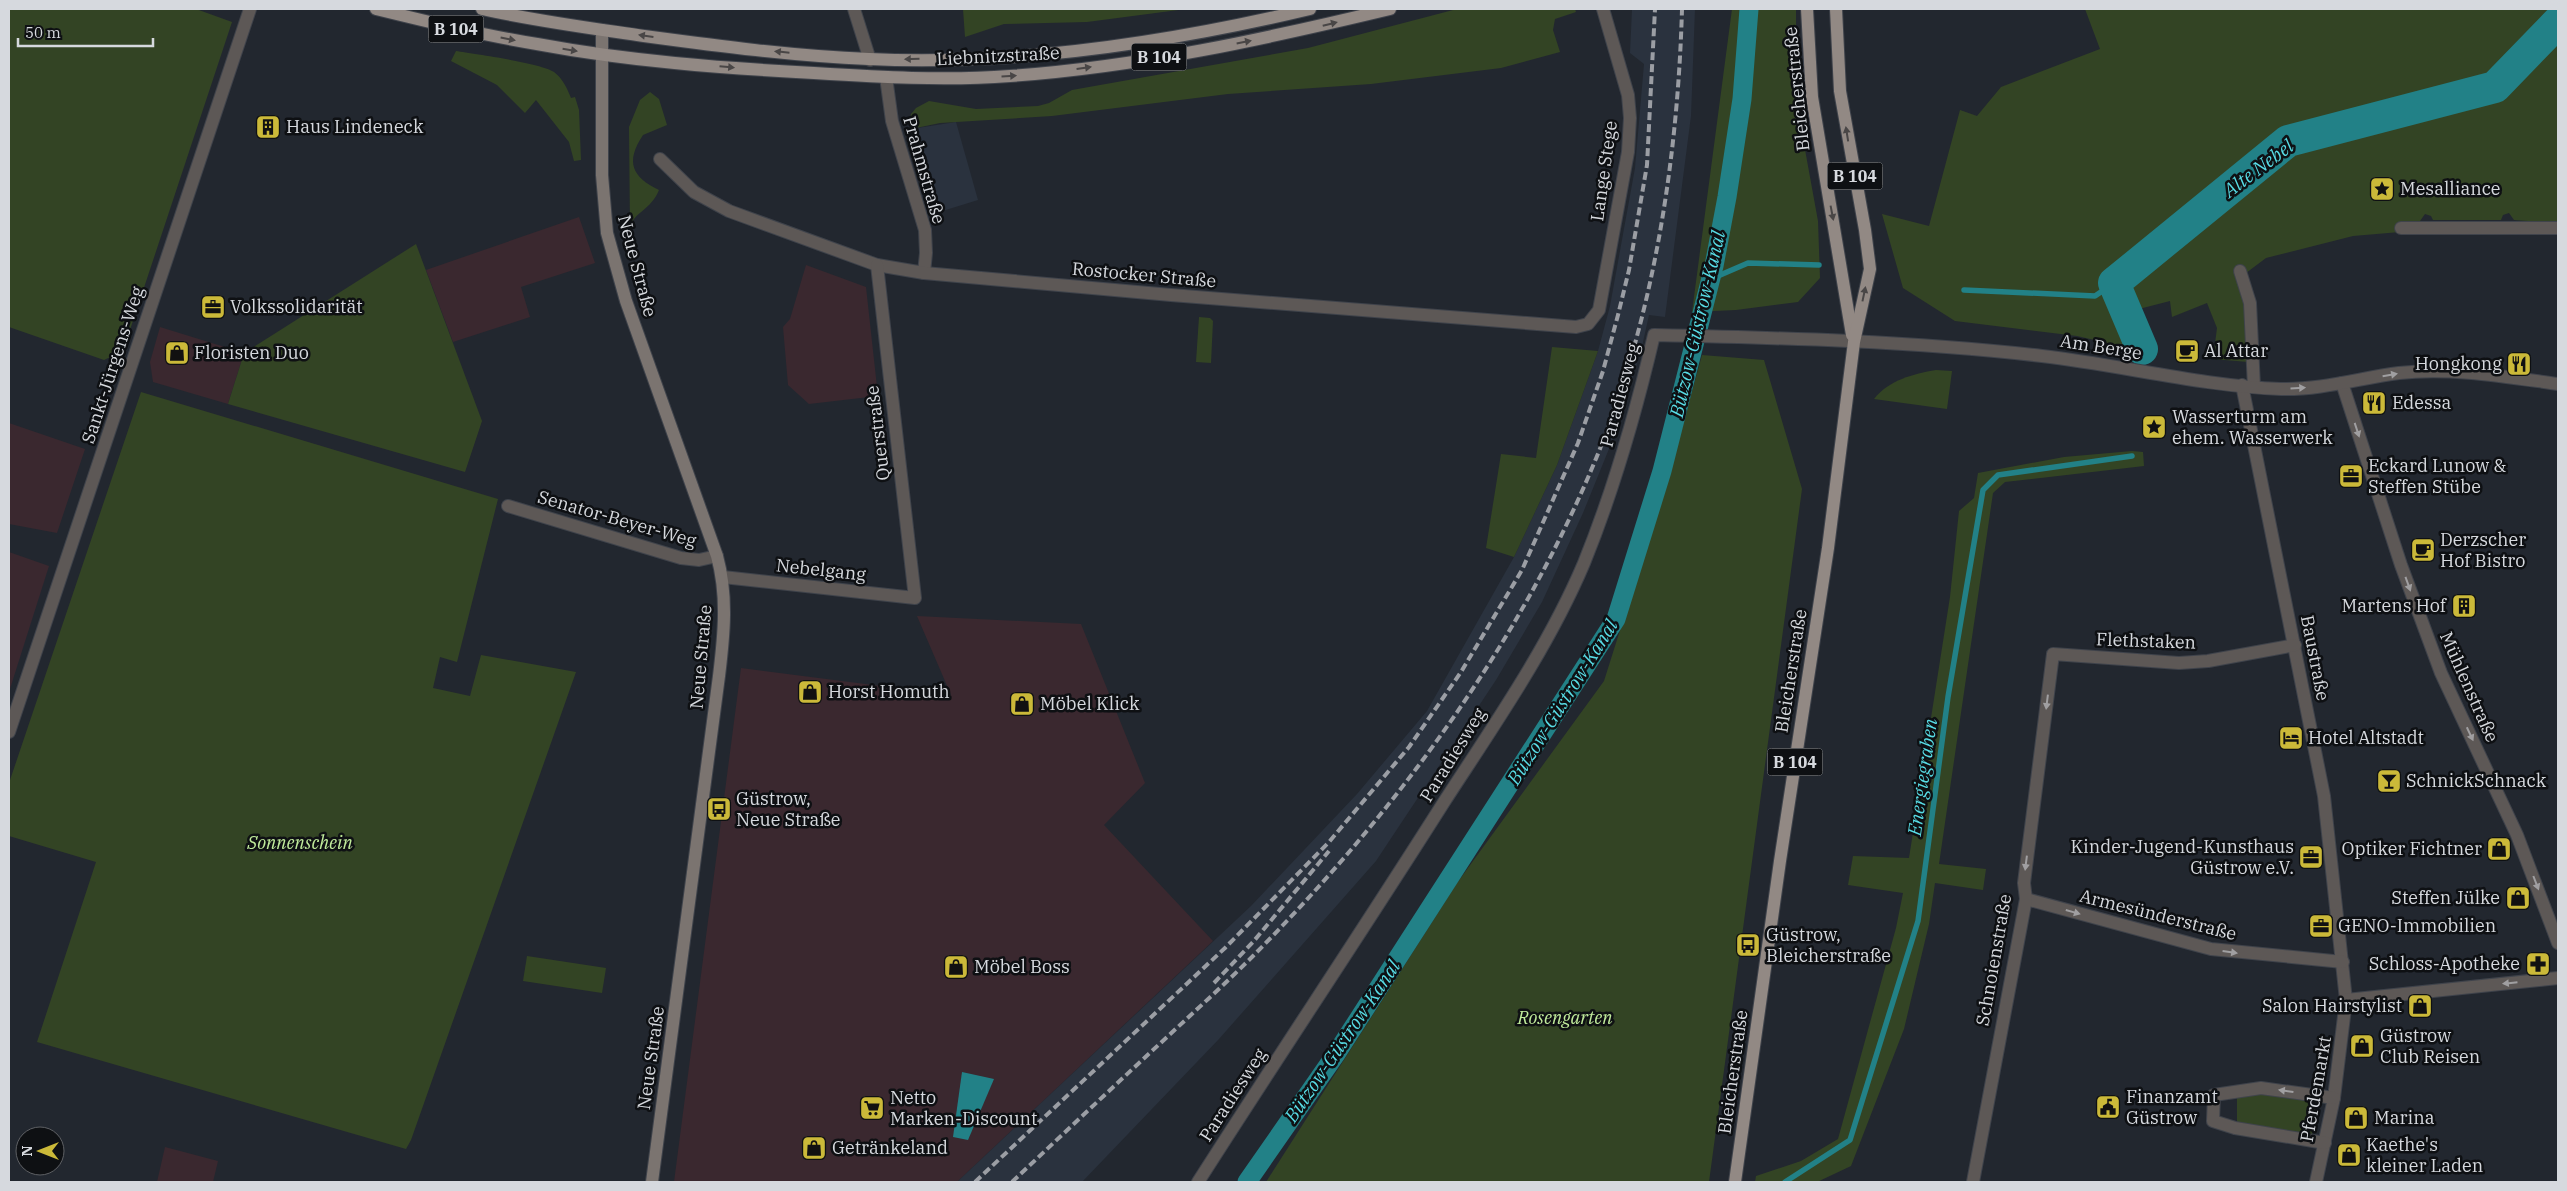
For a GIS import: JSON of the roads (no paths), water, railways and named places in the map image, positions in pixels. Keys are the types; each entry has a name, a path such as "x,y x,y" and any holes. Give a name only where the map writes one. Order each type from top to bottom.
{"main road":[{"name":"B 104","path":"376,9 461,30 602,55"},
{"name":"B 104","path":"482,9 602,30"},
{"name":"Liebnitzstraße","path":"602,30 690,42 870,60 996,58 1107,47 1267,19 1310,9"},
{"name":"Liebnitzstraße","path":"602,55 772,71 886,77 991,77 1107,65 1282,35 1390,9"},
{"name":"Bleicherstraße","path":"1807,9 1808,69 1854,342"},
{"name":"Bleicherstraße","path":"1735,1182 1778,871 1828,548 1854,342 1870,269 1865,230 1840,91 1836,9"},
{"name":"Neue Straße","path":"602,30 603,186 608,233 626,301 717,556 723,577 725,608 722,649 652,1182"}],"street":[{"name":"Sankt-Jürgens-Weg","path":"9,732 250,9"},
{"path":"854,9 870,60"},
{"name":"Lange Stege","path":"1599,310 1628,152 1630,118 1628,95 1602,9"},
{"name":"Prahmstraße","path":"886,77 892,122 925,230 926,253 924,273"},
{"name":"Rostocker Straße","path":"660,159 694,192 729,211 876,265 924,273 1576,327 1588,324 1599,310"},
{"path":"2401,228 2558,228"},
{"name":"Querstraße","path":"876,265 915,598"},
{"name":"Baustraße","path":"2240,271 2250,303 2248,386 2273,546 2295,645 2324,796 2346,1000"},
{"name":"Paradiesweg","path":"1198,1182 1352,947 1538,654 1583,564 1615,479 1641,389 1654,335 1680,336"},
{"name":"Am Berge","path":"1680,336 1958,346 2064,358 2248,386 2283,389 2342,384 2399,373 2429,372 2512,378 2558,384"},
{"name":"Mühlenstraße","path":"2342,384 2401,565 2441,673 2517,835 2558,943"},
{"name":"Senator-Beyer-Weg","path":"508,506 681,558 699,560 717,556"},
{"name":"Nebelgang","path":"723,577 915,598"},
{"name":"Flethstaken","path":"2053,654 2179,663 2208,661 2295,645"},
{"name":"Schnoienstraße","path":"1973,1182 2026,899 2024,883 2053,654"},
{"name":"Armesünderstraße","path":"2026,899 2211,949 2342,962"},
{"path":"2346,1000 2558,978"},
{"name":"Pferdemarkt","path":"2316,1182 2334,1098 2346,1000"},
{"path":"2325,1143 2235,1128 2213,1121 2214,1095 2261,1088 2334,1098"}],"water":[{"path":"962,1072 994,1079 968,1140 953,1137"}],"waterway":[{"name":"Bützow-Güstrow-Kanal","path":"1247,1182 1336,1054 1616,619 1662,471 1714,266 1742,99 1749,9"},
{"name":"Alte Nebel","path":"2142,349 2114,283 2288,141 2495,87 2558,22"},
{"path":"1711,279 1748,263 1819,265"},
{"path":"1964,290 2095,296 2114,283"},
{"name":"Energiegraben","path":"1785,1182 1850,1140 1918,921 1948,697 1983,490 1998,475 2132,456"}],"railway":[{"path":"975,1182 1225,948 1329,842 1409,747 1461,672 1522,570 1578,443 1603,371 1629,270 1647,165 1655,9"},
{"path":"1012,1182 1242,966 1308,899 1409,778 1456,714 1499,647 1539,579 1574,509 1605,436 1623,385 1638,332 1651,279 1669,171 1680,63 1682,9"},
{"path":"1214,983 1253,942 1329,851"}],"place":[{"name":"Haus Lindeneck","path":"268,127"},
{"name":"Mesalliance","path":"2382,189"},
{"name":"Volkssolidarität","path":"213,307"},
{"name":"Al Attar","path":"2187,351"},
{"name":"Floristen Duo","path":"177,353"},
{"name":"Hongkong","path":"2519,364"},
{"name":"Edessa","path":"2374,403"},
{"name":"Wasserturm am ehem. Wasserwerk","path":"2154,427"},
{"name":"Eckard Lunow & Steffen Stübe","path":"2351,476"},
{"name":"Derzscher Hof Bistro","path":"2423,550"},
{"name":"Martens Hof","path":"2464,606"},
{"name":"Horst Homuth","path":"810,692"},
{"name":"Möbel Klick","path":"1022,704"},
{"name":"Hotel Altstadt","path":"2291,738"},
{"name":"SchnickSchnack","path":"2389,781"},
{"name":"Güstrow, Neue Straße","path":"719,809"},
{"name":"Optiker Fichtner","path":"2499,849"},
{"name":"Kinder-Jugend-Kunsthaus Güstrow e.V.","path":"2311,857"},
{"name":"Steffen Jülke","path":"2518,898"},
{"name":"GENO-Immobilien","path":"2321,926"},
{"name":"Güstrow, Bleicherstraße","path":"1748,945"},
{"name":"Schloss-Apotheke","path":"2538,964"},
{"name":"Möbel Boss","path":"956,967"},
{"name":"Salon Hairstylist","path":"2420,1006"},
{"name":"Güstrow Club Reisen","path":"2362,1046"},
{"name":"Finanzamt Güstrow","path":"2108,1107"},
{"name":"Netto Marken-Discount","path":"872,1108"},
{"name":"Marina","path":"2356,1118"},
{"name":"Getränkeland","path":"814,1148"},
{"name":"Kaethe's kleiner Laden","path":"2349,1155"}],"park label":[{"name":"Sonnenschein","path":"300,843"},
{"name":"Rosengarten","path":"1565,1018"}]}
